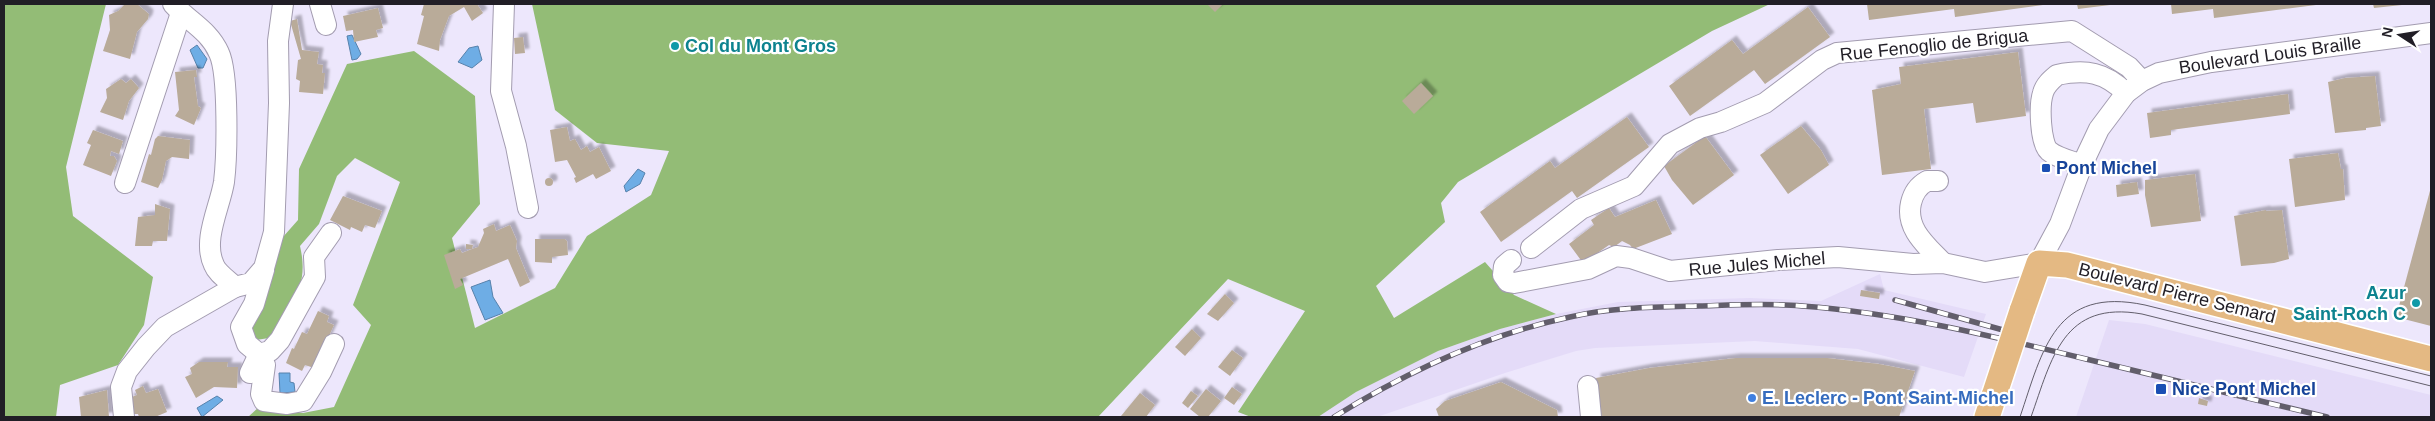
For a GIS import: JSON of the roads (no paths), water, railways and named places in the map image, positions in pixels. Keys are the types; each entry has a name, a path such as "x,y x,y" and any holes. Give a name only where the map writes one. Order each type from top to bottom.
{"main road":[{"path":"1987,417 2039,263"},
{"name":"Boulevard Pierre Semard","path":"2039,263 2067,265 2086,269 2431,359"}],"street":[{"path":"284,4 278,41 279,103 274,232 254,304 241,327 246,344 259,354 265,365 262,394 264,401 287,404 303,401 321,372 334,344"},
{"path":"320,4 326,25"},
{"path":"504,4 501,91 516,146 528,208"},
{"path":"125,183 177,9 205,31 220,54 226,100 224,182 210,246 214,265 235,287"},
{"name":"Rue Fenoglio de Brigua","path":"1531,248 1581,209 1634,186 1670,144 1700,128 1721,122 1765,103 1822,60 1837,53 2072,31 2129,67 2142,81"},
{"name":"Boulevard Louis Braille","path":"2039,263 2060,224 2082,165 2107,117 2126,93 2142,81 2159,73 2211,62 2431,33"},
{"path":"2082,165 2050,152 2046,146 2040,104 2048,83 2057,74 2090,72 2113,80 2126,93"},
{"path":"1938,181 1927,181 1917,189 1913,196 1910,214 1916,234 1943,263"},
{"path":"250,373 259,354 270,351 280,340 315,277 314,256 331,233"},
{"name":"Rue Jules Michel","path":"1511,260 1504,266 1503,275 1505,280 1514,283 1588,269 1616,256 1631,258 1670,271 1838,257 1913,264 1943,263 1985,272 2039,263"},
{"path":"124,417 121,387 127,371 146,347 165,327 235,287 251,283 264,268"},
{"path":"1588,386 1591,417"}],"water":[{"path":"352,35 361,54 357,59 352,60 347,36"},
{"path":"197,45 207,59 203,68 198,68 190,50"},
{"path":"478,46 482,60 472,68 458,62 469,48"},
{"path":"638,169 645,173 640,184 626,192 624,186"},
{"path":"490,280 493,297 503,313 485,320 471,287"},
{"path":"279,373 290,373 290,382 294,383 295,392 280,393"},
{"path":"217,396 223,400 202,417 197,408"}],"tram line":[{"path":"2020,417 2037,368 2057,328 2072,314 2091,305 2115,302 2145,305 2431,376"},
{"path":"2031,417 2046,374 2065,338 2078,325 2094,316 2115,312 2142,314 2431,386"}],"railway":[{"path":"1895,300 2003,330"},
{"path":"1334,417 1390,384 1448,356 1477,344 1538,325 1618,309 1763,304 1838,309 1945,326 2327,417"}],"place":[{"name":"Col du Mont Gros","path":"675,46"},
{"name":"Pont Michel","path":"2046,168"},
{"name":"Azur Saint-Roch C","path":"2416,303"},
{"name":"Nice Pont Michel","path":"2161,389"},
{"name":"E. Leclerc - Pont Saint-Michel","path":"1752,398"}]}
